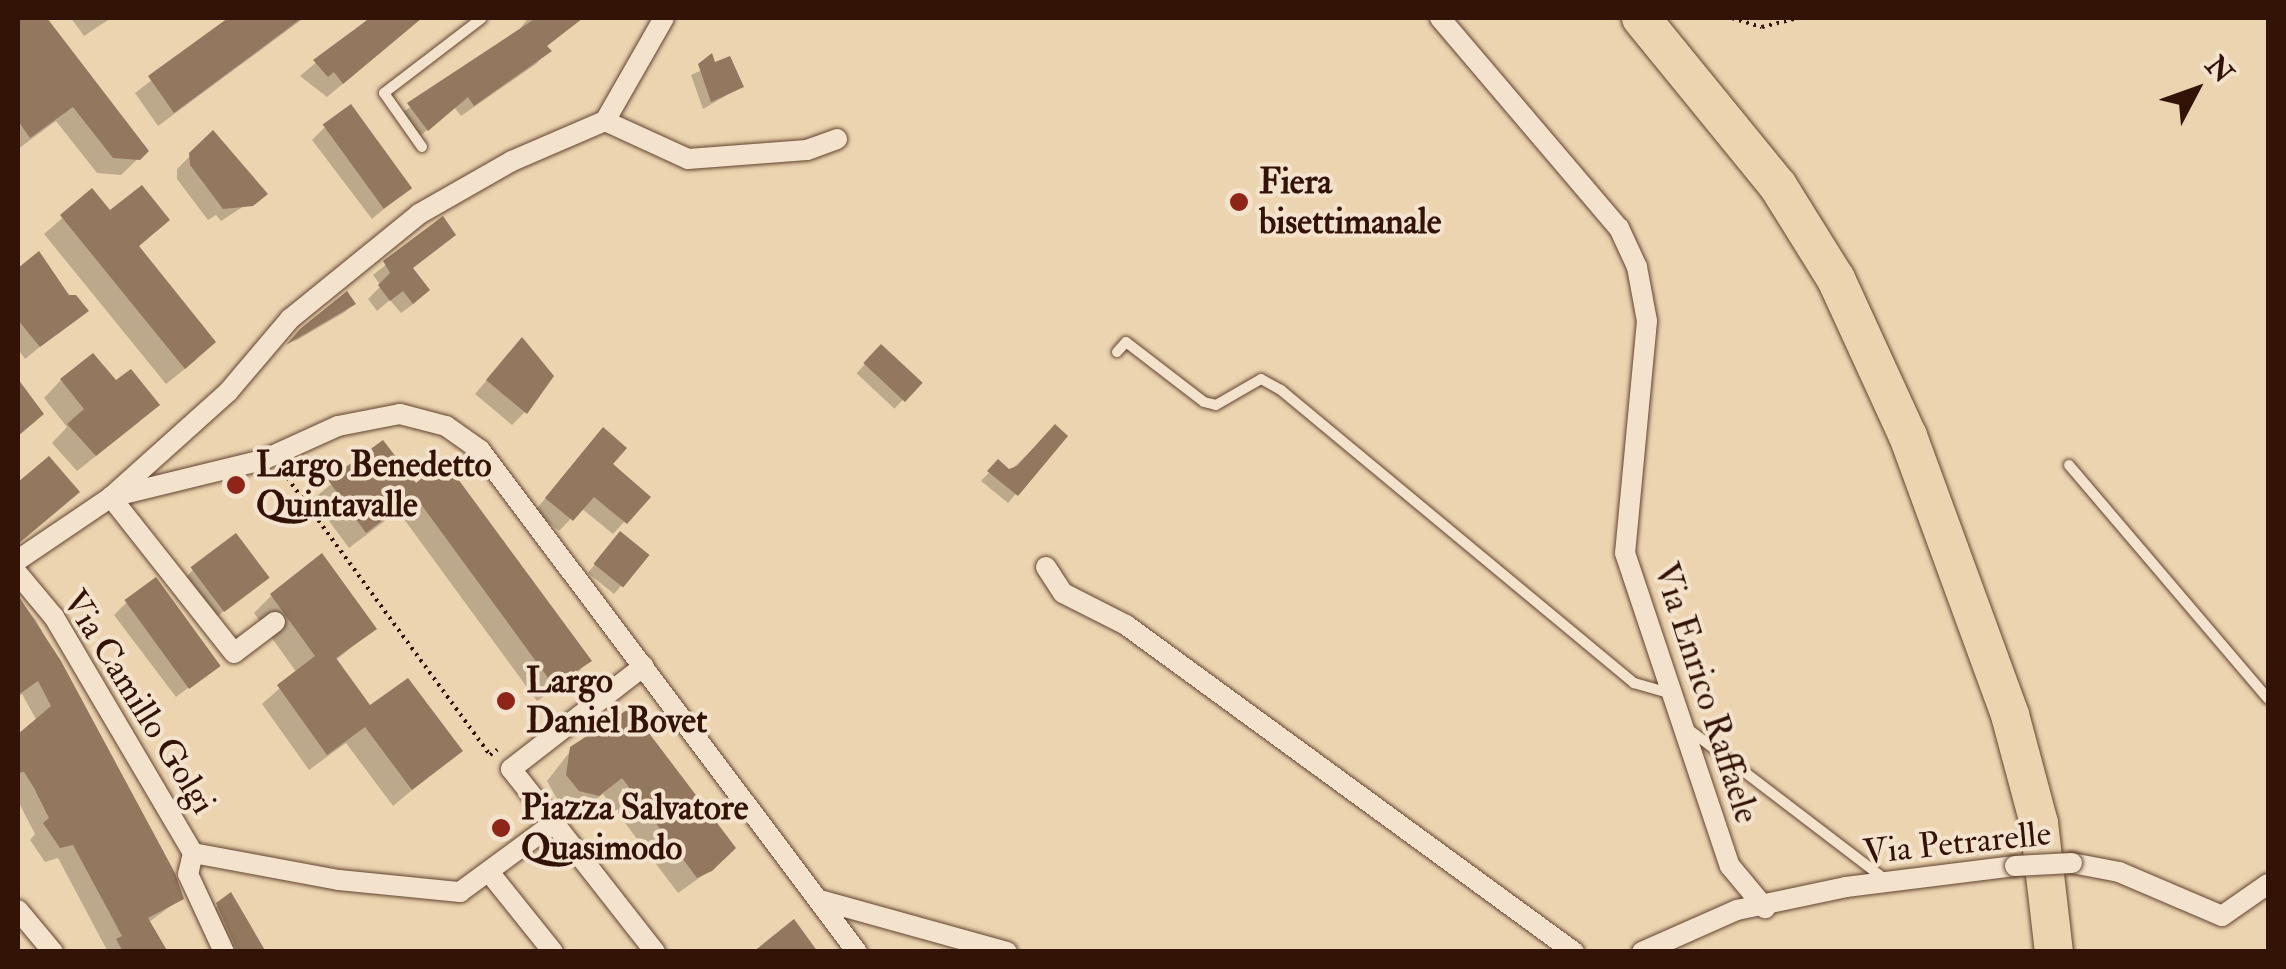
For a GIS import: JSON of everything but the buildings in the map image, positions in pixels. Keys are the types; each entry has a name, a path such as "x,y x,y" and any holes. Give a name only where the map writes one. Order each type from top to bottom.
{"highway":[{"path":"1641,18 1778,186 1836,279 1908,436 2010,715 2039,824 2054,952"}],"street":[{"path":"18,560 111,496 228,392 290,319 420,214 512,161 605,121 664,18"},
{"name":"Via Enrico Raffaele","path":"1440,18 1619,228 1637,267 1647,321 1625,553 1730,866 1765,908"},
{"path":"605,121 688,159 808,150 837,139"},
{"path":"111,496 263,460 354,423 400,414 446,426 480,450 857,952"},
{"path":"111,496 234,653 275,622"},
{"path":"1046,567 1063,593 1126,625 1574,952"},
{"name":"Via Camillo Golgi","path":"18,574 54,617 193,852 460,892 554,823"},
{"path":"644,666 511,769 656,952"},
{"path":"193,852 188,874 224,952"},
{"name":"Via Petrarelle","path":"1642,952 1738,910 1888,882 2015,866 2072,863 2119,872 2222,916 2268,884"},
{"path":"489,872 554,952"},
{"path":"820,900 1007,952"},
{"path":"18,910 53,952"}],"lane":[{"path":"422,147 384,94 482,18"},
{"path":"1117,352 1126,342 1204,402 1216,405 1261,378 1281,390 1634,683 1673,694"},
{"path":"2069,465 2268,698"},
{"path":"1682,724 1888,882"}],"path":[{"path":"1732,18 1762,27 1799,18"},
{"path":"286,477 490,756 497,750"}],"place":[{"name":"Fiera bisettimanale","path":"1239,202"},
{"name":"Largo Benedetto Quintavalle","path":"236,485"},
{"name":"Largo Daniel Bovet","path":"506,701"},
{"name":"Piazza Salvatore Quasimodo","path":"501,828"}]}
